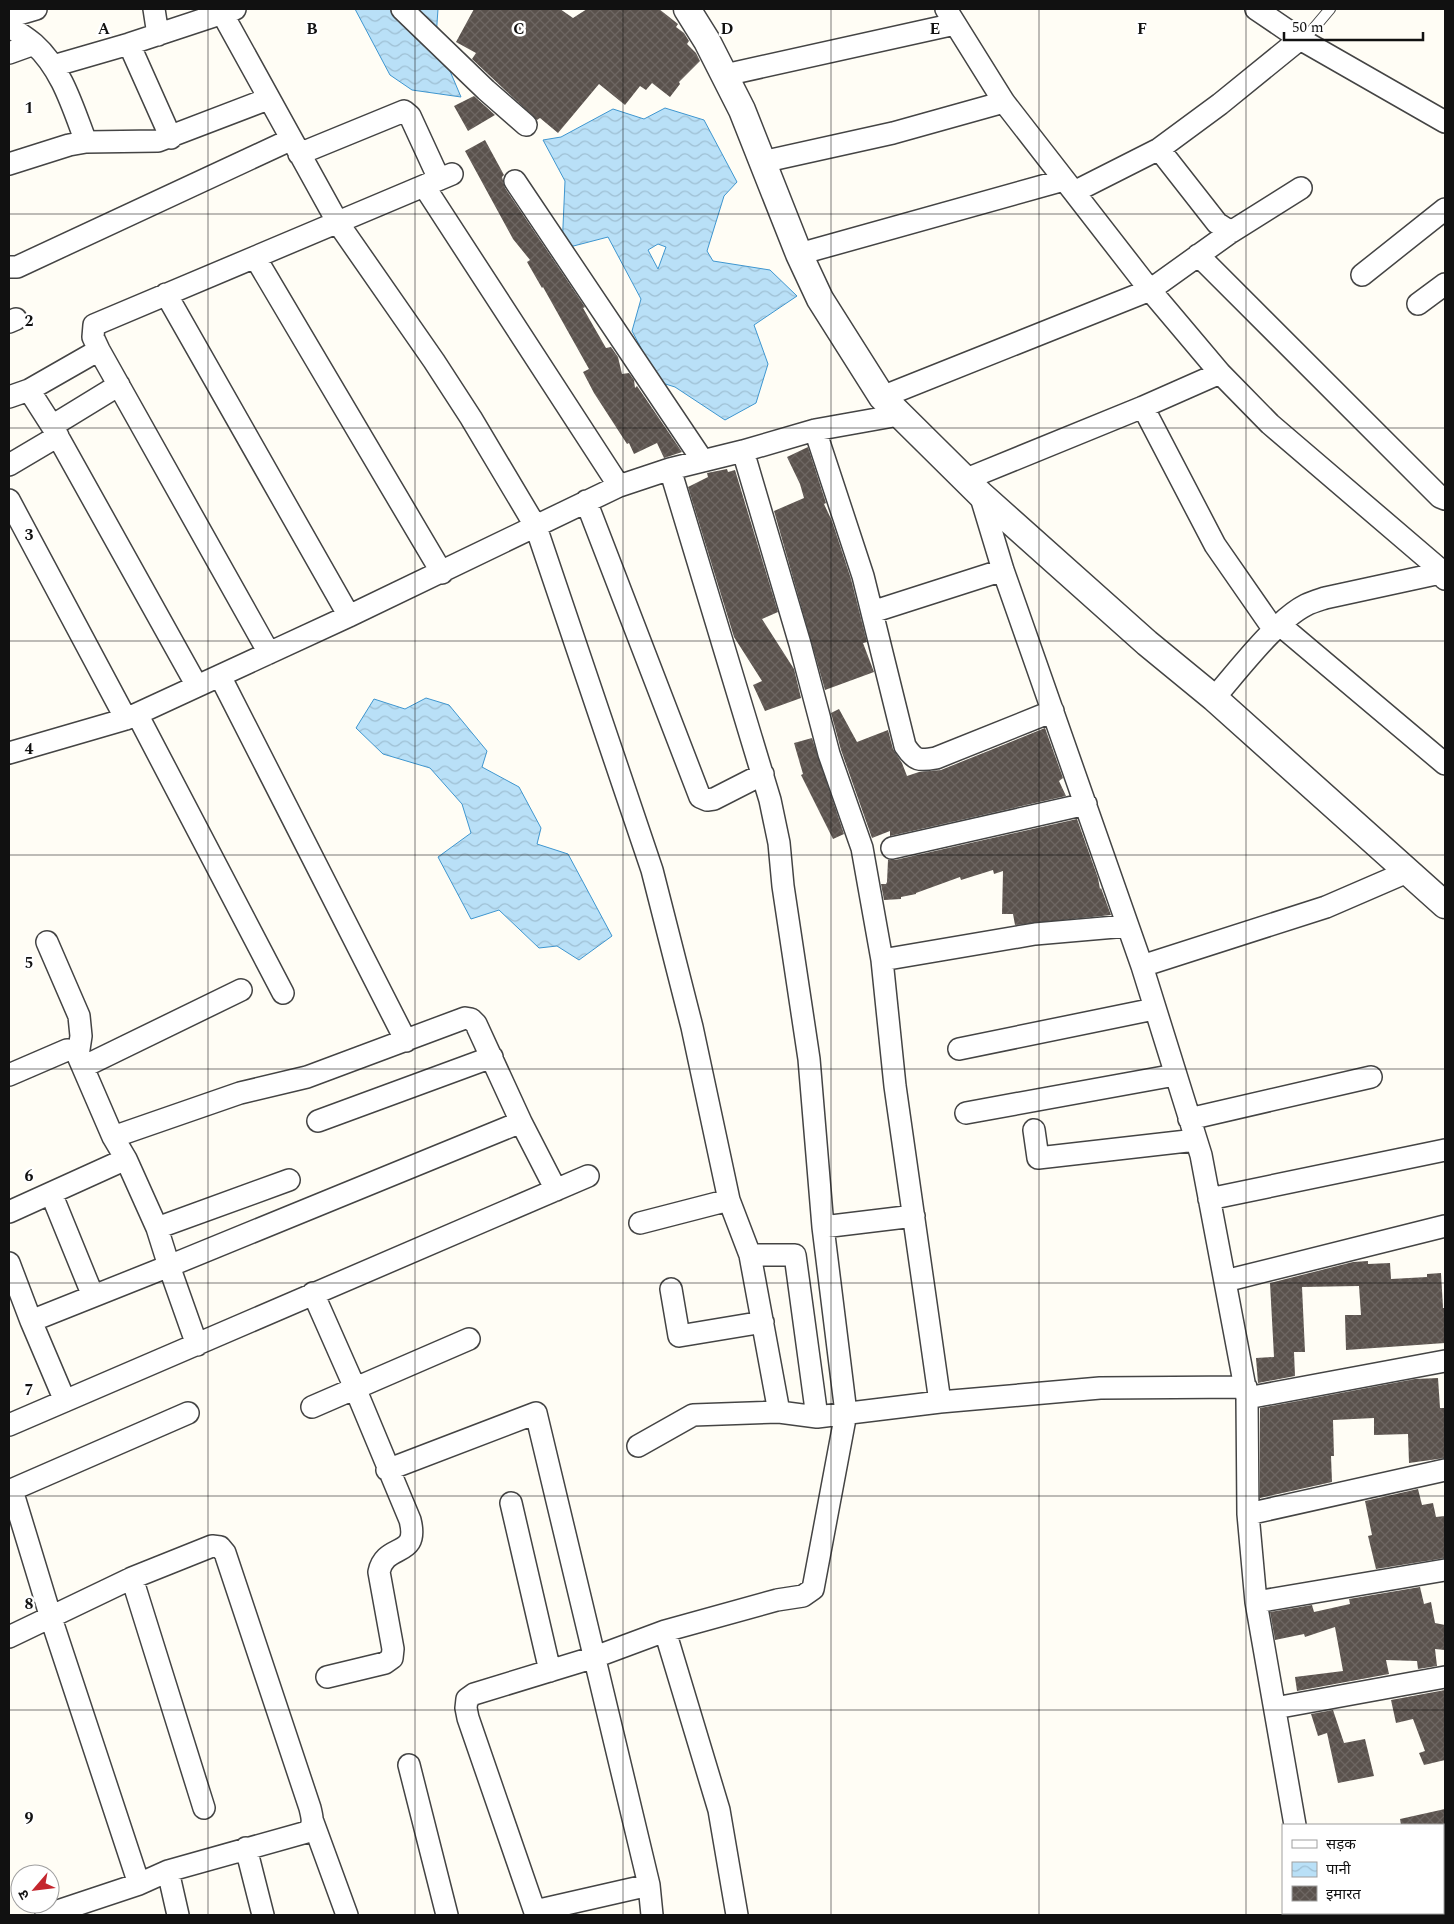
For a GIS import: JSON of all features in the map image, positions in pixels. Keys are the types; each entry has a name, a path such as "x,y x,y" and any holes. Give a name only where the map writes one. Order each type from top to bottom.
{"street":[{"path":"9,17 36,9"},
{"path":"154,9 158,34"},
{"path":"402,9 486,90 526,124"},
{"path":"687,9 708,41 742,110 799,254 820,299 891,406 972,487 1147,642 1214,698 1445,905"},
{"path":"1256,9 1302,40 1445,122"},
{"path":"53,66 129,44 229,11 268,99 338,224 434,361 471,418 536,527 652,870 692,1027 729,1200 750,1255 779,1412"},
{"path":"725,75 950,16 1004,102 1150,290 1220,373 1270,424 1445,574"},
{"path":"9,26 34,44 53,66 65,88 86,142"},
{"path":"799,254 1069,186 1159,149 1302,40"},
{"path":"9,53 34,44"},
{"path":"129,44 172,138"},
{"path":"9,164 68,145 86,142 146,142 172,138 268,99"},
{"path":"762,162 893,133 1004,102"},
{"path":"9,267 17,267 294,147 404,111 410,116 438,180 619,486"},
{"path":"1159,149 1217,223 1231,232"},
{"path":"269,653 99,350 93,336 94,325 254,257 338,224 438,180"},
{"path":"515,181 702,461"},
{"path":"9,753 131,716 442,573 619,486 670,469 743,451 891,406 1150,290 1231,232 1300,188"},
{"path":"1362,275 1445,209"},
{"path":"1198,255 1440,497 1445,499"},
{"path":"254,257 442,573"},
{"path":"1418,304 1445,284"},
{"path":"166,294 349,616"},
{"path":"9,398 29,390 99,350"},
{"path":"972,487 1220,373"},
{"path":"9,465 119,384"},
{"path":"29,390 55,431 197,686"},
{"path":"1143,407 1215,545 1277,628 1445,764"},
{"path":"816,430 863,576 905,746 912,756 922,761 936,758 1053,711"},
{"path":"743,451 800,644 829,754 862,848 882,960 895,1086 940,1402"},
{"path":"648,1885 535,1913 468,1718 467,1699 474,1694 595,1657 665,1631 776,1600 803,1596 814,1589 846,1413 823,1227 809,1059 783,886 779,844 763,774 670,469"},
{"path":"972,487 1142,966 1201,1155 1246,1392 1248,1514 1256,1602 1295,1824"},
{"path":"9,500 131,716 283,993"},
{"path":"586,501 700,797 707,800 714,799 763,774"},
{"path":"872,612 1003,570"},
{"path":"1214,698 1277,628 1290,615 1306,605 1324,598 1445,574"},
{"path":"220,676 406,1041"},
{"path":"892,848 1086,804"},
{"path":"1142,966 1326,907 1407,872"},
{"path":"882,960 1034,934 1127,926"},
{"path":"47,942 79,1016 81,1036 80,1061"},
{"path":"80,1061 241,990"},
{"path":"959,1050 1154,1009"},
{"path":"113,1137 240,1093 307,1077 406,1041 459,1019 471,1019 476,1024 521,1122 556,1190"},
{"path":"9,1075 67,1050 74,1051 113,1137 158,1228 169,1266 197,1345"},
{"path":"318,1121 492,1057"},
{"path":"966,1112 1175,1075"},
{"path":"1189,1120 1371,1077"},
{"path":"31,1321 521,1122"},
{"path":"1034,1130 1038,1158 1196,1140"},
{"path":"1209,1199 1445,1150"},
{"path":"9,1212 126,1160"},
{"path":"9,1425 588,1176"},
{"path":"158,1228 289,1180"},
{"path":"51,1193 93,1296"},
{"path":"640,1223 729,1200"},
{"path":"823,1227 914,1216"},
{"path":"1225,1281 1445,1226"},
{"path":"750,1255 795,1255 817,1417"},
{"path":"9,1263 65,1401"},
{"path":"671,1289 679,1336 763,1322"},
{"path":"313,1293 355,1388 387,1470 410,1520 413,1532 411,1541 407,1546 389,1555 381,1563 379,1572 393,1649 392,1658 385,1663 326,1677"},
{"path":"312,1407 469,1340"},
{"path":"638,1446 693,1415 779,1412 817,1417 940,1402 1100,1388 1246,1392 1445,1361"},
{"path":"139,1884 10,1490 188,1413"},
{"path":"387,1470 536,1413 648,1885 652,1915"},
{"path":"1248,1514 1445,1470"},
{"path":"511,1503 550,1670"},
{"path":"9,1637 132,1578 212,1546 220,1547 225,1553 310,1808 313,1822 346,1915"},
{"path":"1256,1602 1445,1570"},
{"path":"132,1578 204,1808"},
{"path":"665,1631 719,1810 737,1915"},
{"path":"1275,1708 1445,1677"},
{"path":"409,1765 447,1915"},
{"path":"46,1915 90,1908 168,1871 307,1832 313,1822"},
{"path":"246,1848 263,1915"},
{"path":"168,1871 178,1915"}],"lane":[{"path":"1302,40 1330,9"}],"water":[{"path":"355,9 438,9 436,38 461,97 412,90 390,75"},
{"path":"665,108 704,120 737,182 724,196 707,251 713,261 770,270 797,296 754,325 768,364 756,403 725,420 675,387 659,382 632,331 641,299 608,237 562,249 565,181 543,140 561,137 613,109 644,119","holes":["658,244 666,247 658,269 648,250"]},
{"path":"426,698 449,705 487,751 482,767 519,787 541,828 537,844 568,854 612,936 579,960 557,946 539,948 499,910 471,919 438,857 471,833 462,804 430,768 383,754 356,728 374,699 405,709"}],"building":[{"path":"474,9 560,9 573,18 587,9 659,9 678,24 676,27 684,33 689,41 687,44 696,53 700,61 679,82 680,84 670,97 652,83 646,90 640,86 625,105 599,84 558,133 540,118 537,120 472,59 476,53 456,42"},
{"path":"474,96 495,115 468,131 454,106"},
{"path":"485,140 504,175 502,177 505,188 585,307 583,308 606,348 611,347 618,357 622,374 629,373 634,380 635,388 637,386 682,452 664,458 657,443 634,454 629,443 627,444 594,393 583,372 589,369 527,262 530,260 513,239 465,151"},
{"path":"808,447 826,503 824,504 832,521 851,579 867,642 863,643 874,672 825,690 774,511 804,498 800,484 787,457"},
{"path":"727,469 728,472 735,470 778,612 762,619 794,669 801,698 765,711 753,685 762,681 734,637 688,487 708,477 707,473"},
{"path":"839,709 857,742 888,730 893,749 902,763 907,776 919,772 941,770 1045,728 1063,778 1059,781 1066,796 890,836 890,831 872,838 841,750 831,713"},
{"path":"812,738 844,834 833,839 801,775 803,774 794,743"},
{"path":"1077,819 1098,878 1100,889 1111,915 1015,925 1013,914 1002,914 1003,871 994,874 993,870 961,880 960,877 916,894 901,897 901,899 884,900 881,884 886,884 887,882 888,860"},
{"path":"1368,1261 1368,1264 1390,1263 1391,1279 1427,1277 1427,1274 1441,1273 1443,1308 1445,1308 1445,1343 1346,1350 1345,1315 1361,1315 1359,1286 1302,1287 1305,1352 1294,1352 1295,1376 1258,1383 1256,1358 1274,1357 1270,1283 1353,1262"},
{"path":"1438,1378 1440,1408 1445,1408 1445,1458 1409,1463 1408,1434 1374,1435 1374,1418 1333,1420 1334,1456 1331,1456 1332,1482 1260,1498 1260,1408 1415,1379"},
{"path":"1418,1489 1422,1505 1433,1503 1436,1517 1445,1516 1445,1558 1376,1569 1368,1536 1372,1535 1365,1501"},
{"path":"1420,1587 1424,1604 1431,1602 1435,1623 1445,1625 1445,1650 1435,1649 1437,1666 1418,1669 1417,1661 1386,1660 1389,1674 1297,1691 1295,1677 1343,1671 1335,1627 1305,1637 1304,1634 1275,1640 1270,1612 1312,1605 1314,1612 1350,1604 1349,1599"},
{"path":"1445,1690 1445,1760 1424,1765 1419,1753 1425,1751 1413,1719 1396,1723 1391,1700"},
{"path":"1333,1710 1344,1743 1365,1739 1374,1776 1338,1783 1327,1733 1318,1736 1311,1714"},
{"path":"1445,1809 1445,1825 1401,1824 1400,1819"}]}
